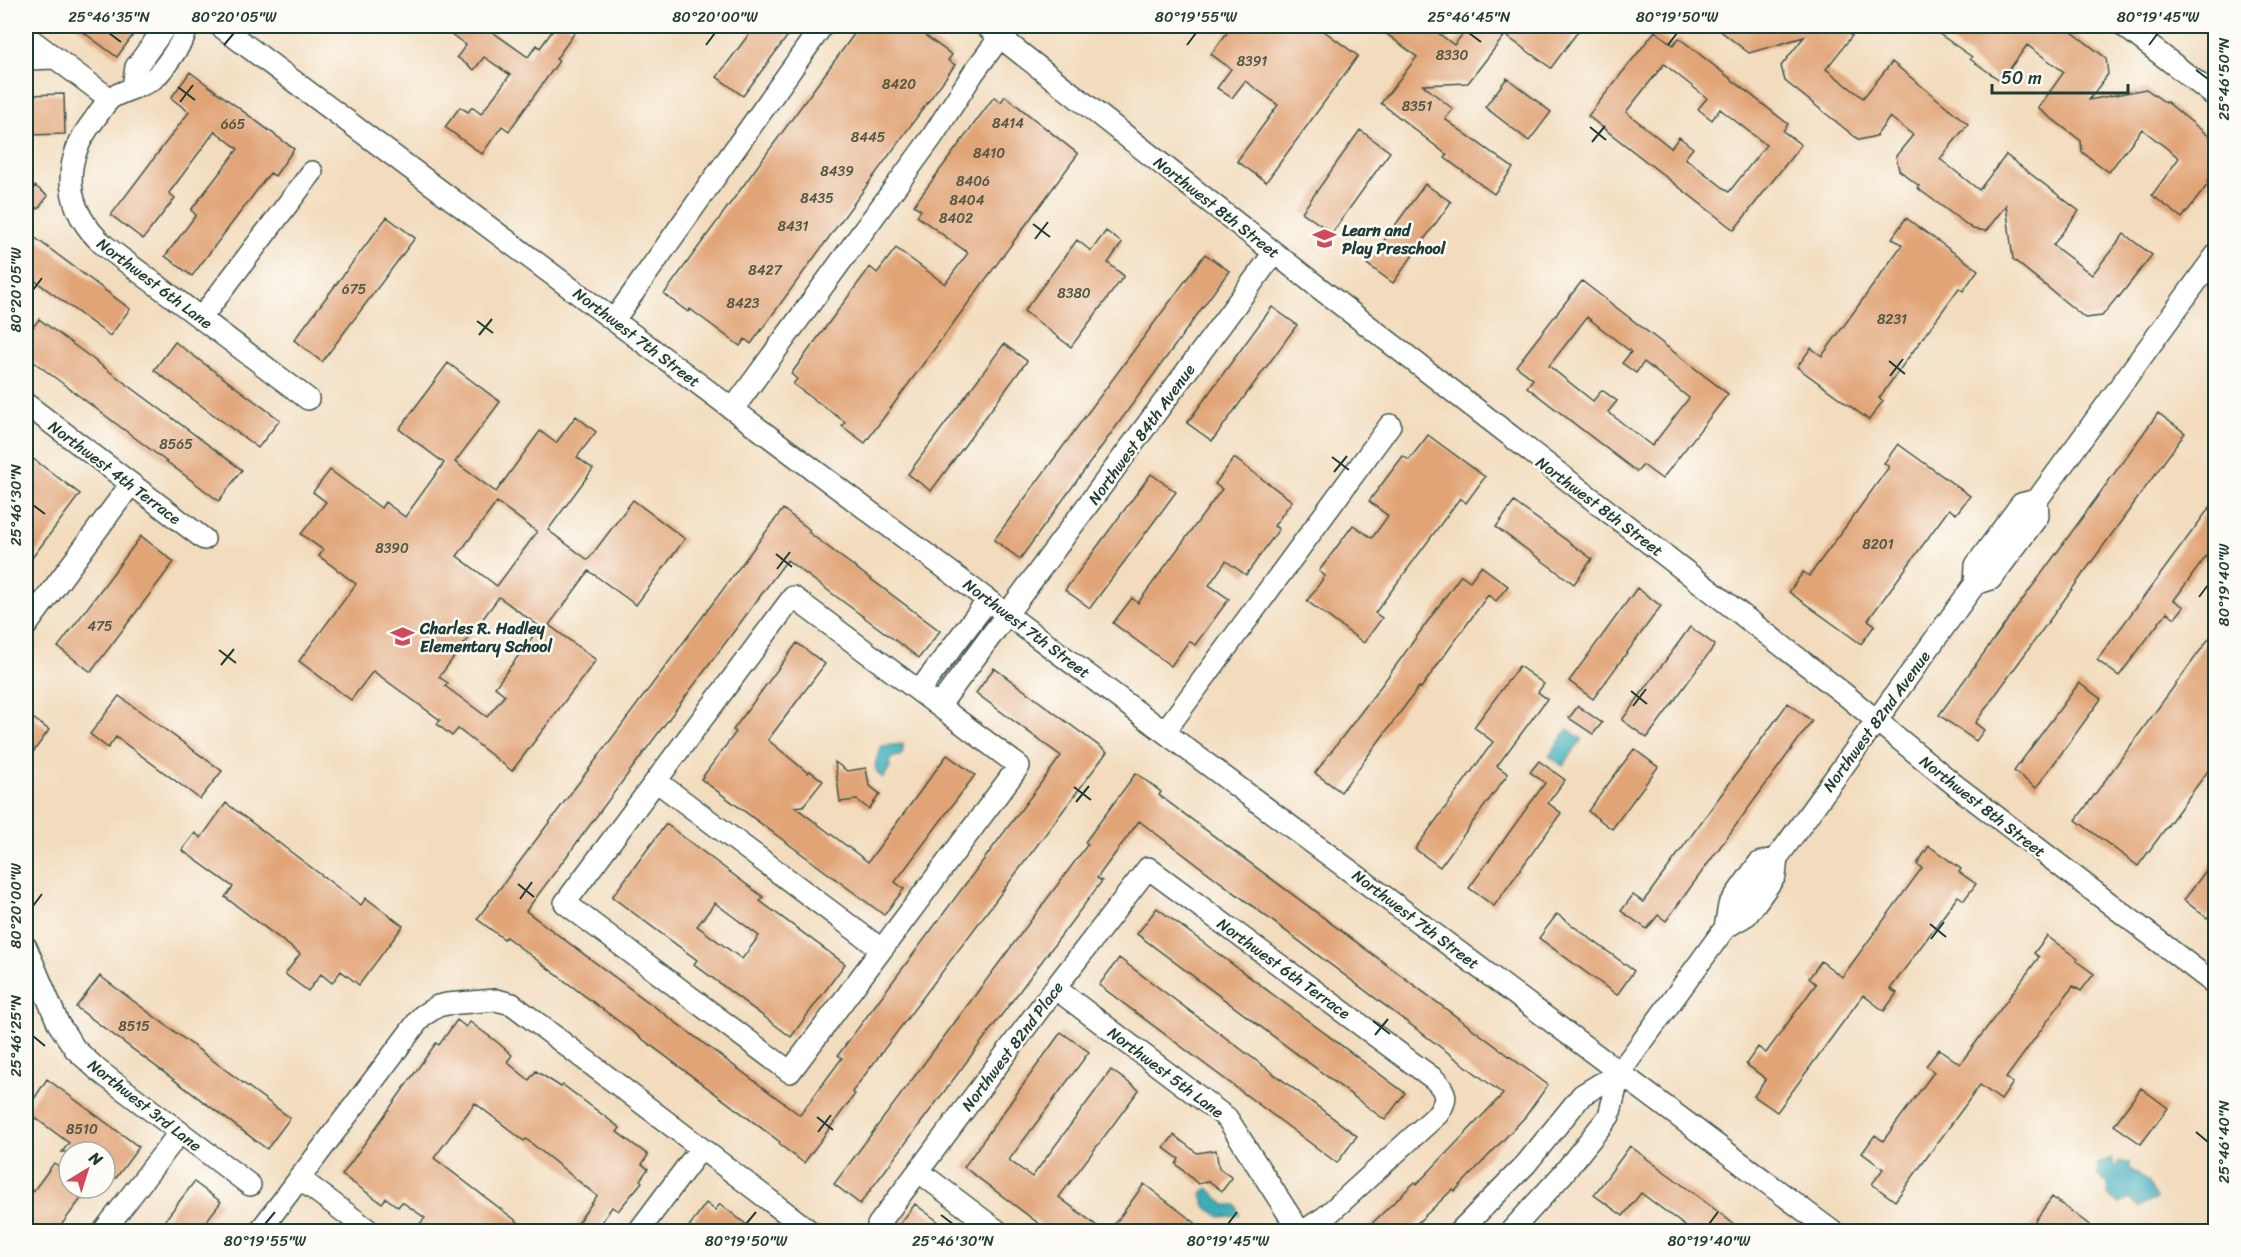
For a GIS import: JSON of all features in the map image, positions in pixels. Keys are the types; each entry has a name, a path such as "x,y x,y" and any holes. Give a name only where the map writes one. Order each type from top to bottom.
{"street":[{"path":"133,87 136,67 166,26"},
{"path":"26,36 110,99 153,80 185,37 188,26"},
{"name":"Northwest 7th Street","path":"220,26 1833,1232"},
{"path":"614,320 822,26"},
{"path":"2124,26 2216,97"},
{"path":"733,409 932,137 974,72 993,31"},
{"name":"Northwest 8th Street","path":"993,31 1274,253 1763,631 1964,792 2216,985"},
{"path":"26,59 55,58"},
{"name":"Northwest 6th Lane","path":"110,99 80,139 74,152 72,185 81,221 90,233 105,246 308,399"},
{"path":"201,318 312,172"},
{"name":"Northwest 84th Avenue","path":"939,706 1274,253"},
{"name":"Northwest 82nd Avenue","path":"1459,1232 1526,1164 1582,1095 1620,1072 1725,928 1747,915 1775,876 1777,858 1975,584 1991,579 2038,516 2037,500 2216,255"},
{"name":"Northwest 4th Terrace","path":"26,404 204,539"},
{"path":"1165,731 1390,425"},
{"path":"26,626 131,484"},
{"path":"793,597 919,691 1018,766 790,1072 565,903 793,597"},
{"path":"919,691 988,600"},
{"path":"656,781 881,949"},
{"name":"Northwest 82nd Place","path":"878,1225 1148,868"},
{"name":"Northwest 6th Terrace","path":"1148,868 1434,1079 1446,1094 1446,1100 1438,1114 1325,1217 1301,1232"},
{"name":"Northwest 3rd Lane","path":"26,947 58,1023 75,1049 99,1071 250,1185"},
{"name":"Northwest 5th Lane","path":"1055,988 1227,1118 1301,1232"},
{"path":"265,1229 299,1178 422,1016 438,1006 496,1000 513,1004 811,1232"},
{"name":"Northwest 82nd Avenue","path":"1510,1232 1562,1175 1610,1116 1620,1072"},
{"path":"103,1232 180,1132"},
{"path":"638,1232 701,1148"},
{"path":"918,1171 999,1232"},
{"path":"299,1178 371,1232"}],"water":[{"path":"1568,729 1582,739 1563,766 1549,756"},
{"path":"903,744 903,752 889,762 890,767 883,778 875,767 881,746"},
{"path":"2111,1158 2114,1166 2118,1166 2118,1162 2129,1163 2129,1168 2149,1183 2156,1199 2139,1207 2130,1199 2120,1204 2107,1194 2108,1184 2098,1176 2098,1164"},
{"path":"1208,1188 1225,1205 1236,1205 1239,1215 1220,1217 1205,1206 1202,1194"}],"building":[{"path":"75,26 128,26 136,31 117,57"},
{"path":"440,26 484,26 528,57 537,45 540,48 556,26 568,26 576,31 556,59 559,61 509,131 502,126 482,154 445,127 460,107 468,112 472,107 481,114 510,75 484,57 474,70 457,57 466,45"},
{"path":"755,26 795,26 743,96 717,77"},
{"path":"860,26 912,26 952,55 948,60 955,65 751,344 745,339 740,346 690,309 688,312 664,294"},
{"path":"1232,26 1317,26 1358,56 1266,182 1237,161 1278,105 1245,81 1232,98 1217,88 1231,69 1211,54"},
{"path":"1393,26 1429,26 1454,45 1469,26 1582,26 1551,68 1505,35 1468,83 1423,85 1453,109 1445,119 1513,168 1494,194 1445,158 1447,155 1381,103 1417,57 1387,34"},
{"path":"1714,26 1839,26 1852,36 1826,69 1863,98 1892,62 1968,124 1940,159 1979,190 2006,155 2079,211 2053,245 2092,275 2124,234 2152,255 2102,316 2085,318 2013,259 2006,205 1986,231 1973,229 1917,188 1919,186 1899,170 1896,156 1913,135 1890,117 1876,136 1859,140 1785,81 1781,66 1804,37 1749,53"},
{"path":"1928,26 2064,26 2106,58 2108,74 2089,100 2146,89 2167,102 2216,142 2216,171 2182,218 2152,195 2179,158 2142,129 2109,172 2082,152 2081,141 2038,108 2064,72 2027,45 2001,81"},
{"path":"1655,31 1673,45 1679,38 1788,124 1783,131 1801,145 1734,230 1588,116","holes":["1664,64 1707,98 1698,109 1712,120 1720,109 1766,145 1729,192 1685,158 1693,148 1679,137 1671,148 1626,112"]},
{"path":"190,72 294,149 275,176 270,173 192,276 165,256 196,215 191,210 238,149 215,131 169,193 175,198 143,239 111,215 189,112 171,98"},
{"path":"1507,78 1551,112 1529,141 1485,107"},
{"path":"64,94 65,134 26,135 26,95"},
{"path":"1005,96 1078,154 865,443 842,426 845,422 793,384 797,379 791,374 870,267 877,273 896,248 945,284 968,253 917,216 921,210 914,205 994,97 1001,102"},
{"path":"1360,130 1390,152 1332,233 1302,212"},
{"path":"1425,184 1451,202 1393,283 1367,264"},
{"path":"35,186 48,196 38,209 26,199"},
{"path":"387,217 415,238 322,362 294,340"},
{"path":"1906,218 1978,270 1963,291 1959,288 1879,398 1883,401 1869,420 1797,367 1811,348 1822,356 1902,245 1892,238"},
{"path":"26,231 130,309 110,336 26,274"},
{"path":"1106,231 1122,243 1108,263 1124,276 1071,347 1024,311 1077,240 1091,251"},
{"path":"1205,254 1229,271 1020,559 994,540"},
{"path":"1582,281 1728,394 1662,479 1643,465 1637,472 1527,387 1533,379 1516,366","holes":["1587,317 1631,352 1622,363 1636,373 1644,362 1689,398 1652,446 1608,412 1617,401 1602,390 1593,401 1549,366"]},
{"path":"1272,307 1297,325 1212,441 1187,423"},
{"path":"39,319 242,470 219,501 26,356 26,337"},
{"path":"175,342 280,420 258,448 154,370"},
{"path":"1004,344 1027,361 931,491 908,474"},
{"path":"448,363 500,402 455,462 496,492 540,431 556,443 576,416 596,432 577,457 593,469 548,530 588,560 633,500 685,539 636,605 589,571 549,625 596,660 512,771 458,729 452,736 437,724 440,720 373,671 351,700 299,661 356,584 319,556 323,550 301,534 326,502 313,492 330,470 381,508 385,502 405,517 444,463 399,429","holes":["497,502 537,532 497,586 457,556","499,597 540,627 495,687 505,695 487,717 445,686 448,683 439,677"]},
{"path":"2158,413 2185,433 1975,723 1984,730 1976,741 1939,715"},
{"path":"1428,435 1485,477 1466,503 1460,498 1375,613 1382,618 1364,643 1307,601 1325,576 1319,571 1353,525 1372,538 1388,516 1369,501 1403,456 1409,460"},
{"path":"1898,444 1970,496 1956,514 1949,509 1868,620 1875,625 1861,644 1789,592 1803,572 1809,576 1844,529 1889,467 1884,463"},
{"path":"32,458 80,494 26,566 26,466"},
{"path":"1234,458 1292,501 1274,526 1279,529 1246,575 1226,561 1209,585 1229,599 1195,645 1189,641 1171,666 1113,623 1132,598 1138,603 1222,489 1215,484"},
{"path":"1151,474 1176,492 1090,608 1065,590"},
{"path":"2216,499 2216,543 2174,600 2184,607 2175,618 2167,612 2119,676 2097,660"},
{"path":"1514,502 1592,559 1574,584 1496,527"},
{"path":"783,509 810,530 808,532 940,631 919,658 787,560 526,911 800,1115 842,1058 838,1055 1061,756 976,693 994,668 1107,752 852,1092 855,1094 804,1163 779,1144 780,1142 506,937 504,939 477,919"},
{"path":"141,536 174,562 91,672 58,647"},
{"path":"1481,566 1508,586 1496,601 1488,595 1421,688 1419,687 1341,792 1315,773 1461,575 1470,581"},
{"path":"1637,588 1661,606 1593,699 1569,681"},
{"path":"1690,627 1715,645 1647,738 1622,720"},
{"path":"2216,629 2216,760 2138,866 2076,820"},
{"path":"797,643 825,664 768,740 808,773 810,771 823,781 803,806 795,807 868,862 947,755 975,775 895,882 904,889 884,915 701,779 736,732 733,730"},
{"path":"1519,666 1544,684 1538,692 1547,699 1497,766 1508,774 1440,867 1415,849 1493,742 1474,727"},
{"path":"2079,683 2101,699 2036,788 2014,771"},
{"path":"119,696 222,771 200,799 116,737 108,748 90,734"},
{"path":"1788,703 1812,721 1666,921 1658,915 1647,929 1621,911 1633,895 1643,902"},
{"path":"1578,706 1602,723 1593,734 1569,718"},
{"path":"26,713 49,730 26,762"},
{"path":"1634,749 1658,767 1612,829 1588,811"},
{"path":"1539,761 1565,780 1548,803 1561,813 1494,906 1469,888 1545,783 1530,772"},
{"path":"835,762 847,771 866,768 869,785 880,794 869,809 857,800 840,802"},
{"path":"1136,773 1161,792 1159,795 1548,1085 1525,1117 1455,1191 1453,1189 1408,1232 1363,1232 1415,1182 1417,1184 1503,1094 1139,821 1097,878 1102,881 860,1204 834,1184 1088,844 1085,842"},
{"path":"226,803 361,905 366,898 403,926 359,985 341,971 332,983 321,974 308,991 285,974 300,954 225,897 233,887 182,850 195,833 201,838"},
{"path":"666,824 763,897 760,901 845,964 791,1037 694,964 697,960 612,897","holes":["715,903 759,936 742,959 697,926"]},
{"path":"1929,846 1961,869 1959,872 1976,884 1964,900 1958,896 1890,989 1897,993 1884,1011 1863,995 1777,1112 1754,1096 1766,1079 1746,1064 1758,1047 1766,1053 1816,984 1809,978 1821,961 1842,977 1922,868 1917,864"},
{"path":"2216,857 2216,907 2207,918 2184,900"},
{"path":"1157,908 1405,1093 1385,1120 1137,934"},
{"path":"1557,914 1634,971 1617,995 1539,938"},
{"path":"2047,936 2094,974 2081,991 2073,986 2006,1078 2013,1083 2001,1100 1980,1085 1895,1201 1872,1184 1883,1169 1862,1153 1875,1135 1883,1141 1934,1072 1926,1066 1939,1049 1960,1064 2039,957 2034,953"},
{"path":"1119,958 1357,1136 1337,1163 1099,985"},
{"path":"100,976 290,1118 267,1149 76,1007"},
{"path":"457,1020 466,1027 470,1022 497,1042 512,1055 507,1062 529,1080 536,1071 561,1087 563,1085 620,1128 617,1132 648,1155 642,1164 648,1169 640,1180 642,1182 618,1211 612,1207 595,1232 571,1232 597,1196 526,1139 524,1141 475,1103 434,1158 531,1232 426,1232 418,1226 425,1218 402,1202 398,1207 386,1198 382,1203 342,1175 436,1043 439,1045"},
{"path":"1061,1032 1089,1052 1009,1160 1032,1177 1111,1070 1139,1090 1059,1197 1105,1232 1050,1232 964,1167"},
{"path":"47,1079 139,1147 117,1177 117,1140 65,1140 26,1111"},
{"path":"2141,1088 2168,1108 2141,1144 2114,1125"},
{"path":"1174,1135 1197,1153 1216,1150 1219,1168 1232,1178 1222,1191 1209,1181 1198,1184 1176,1164 1179,1159 1164,1148"},
{"path":"1630,1146 1744,1232 1693,1232 1641,1193 1623,1216 1594,1195"},
{"path":"54,1163 57,1165 57,1200 80,1200 56,1232 26,1232 26,1201"},
{"path":"194,1182 221,1202 198,1232 156,1232"},
{"path":"1144,1184 1207,1232 1109,1232"},
{"path":"2052,1197 2099,1232 2027,1232"},
{"path":"706,1203 715,1210 720,1204 756,1232 685,1232"},
{"path":"915,1204 952,1232 894,1232"}],"place":[{"name":"Learn and Play Preschool","path":"1324,239"},
{"name":"Charles R. Hadley Elementary School","path":"402,637"}]}
